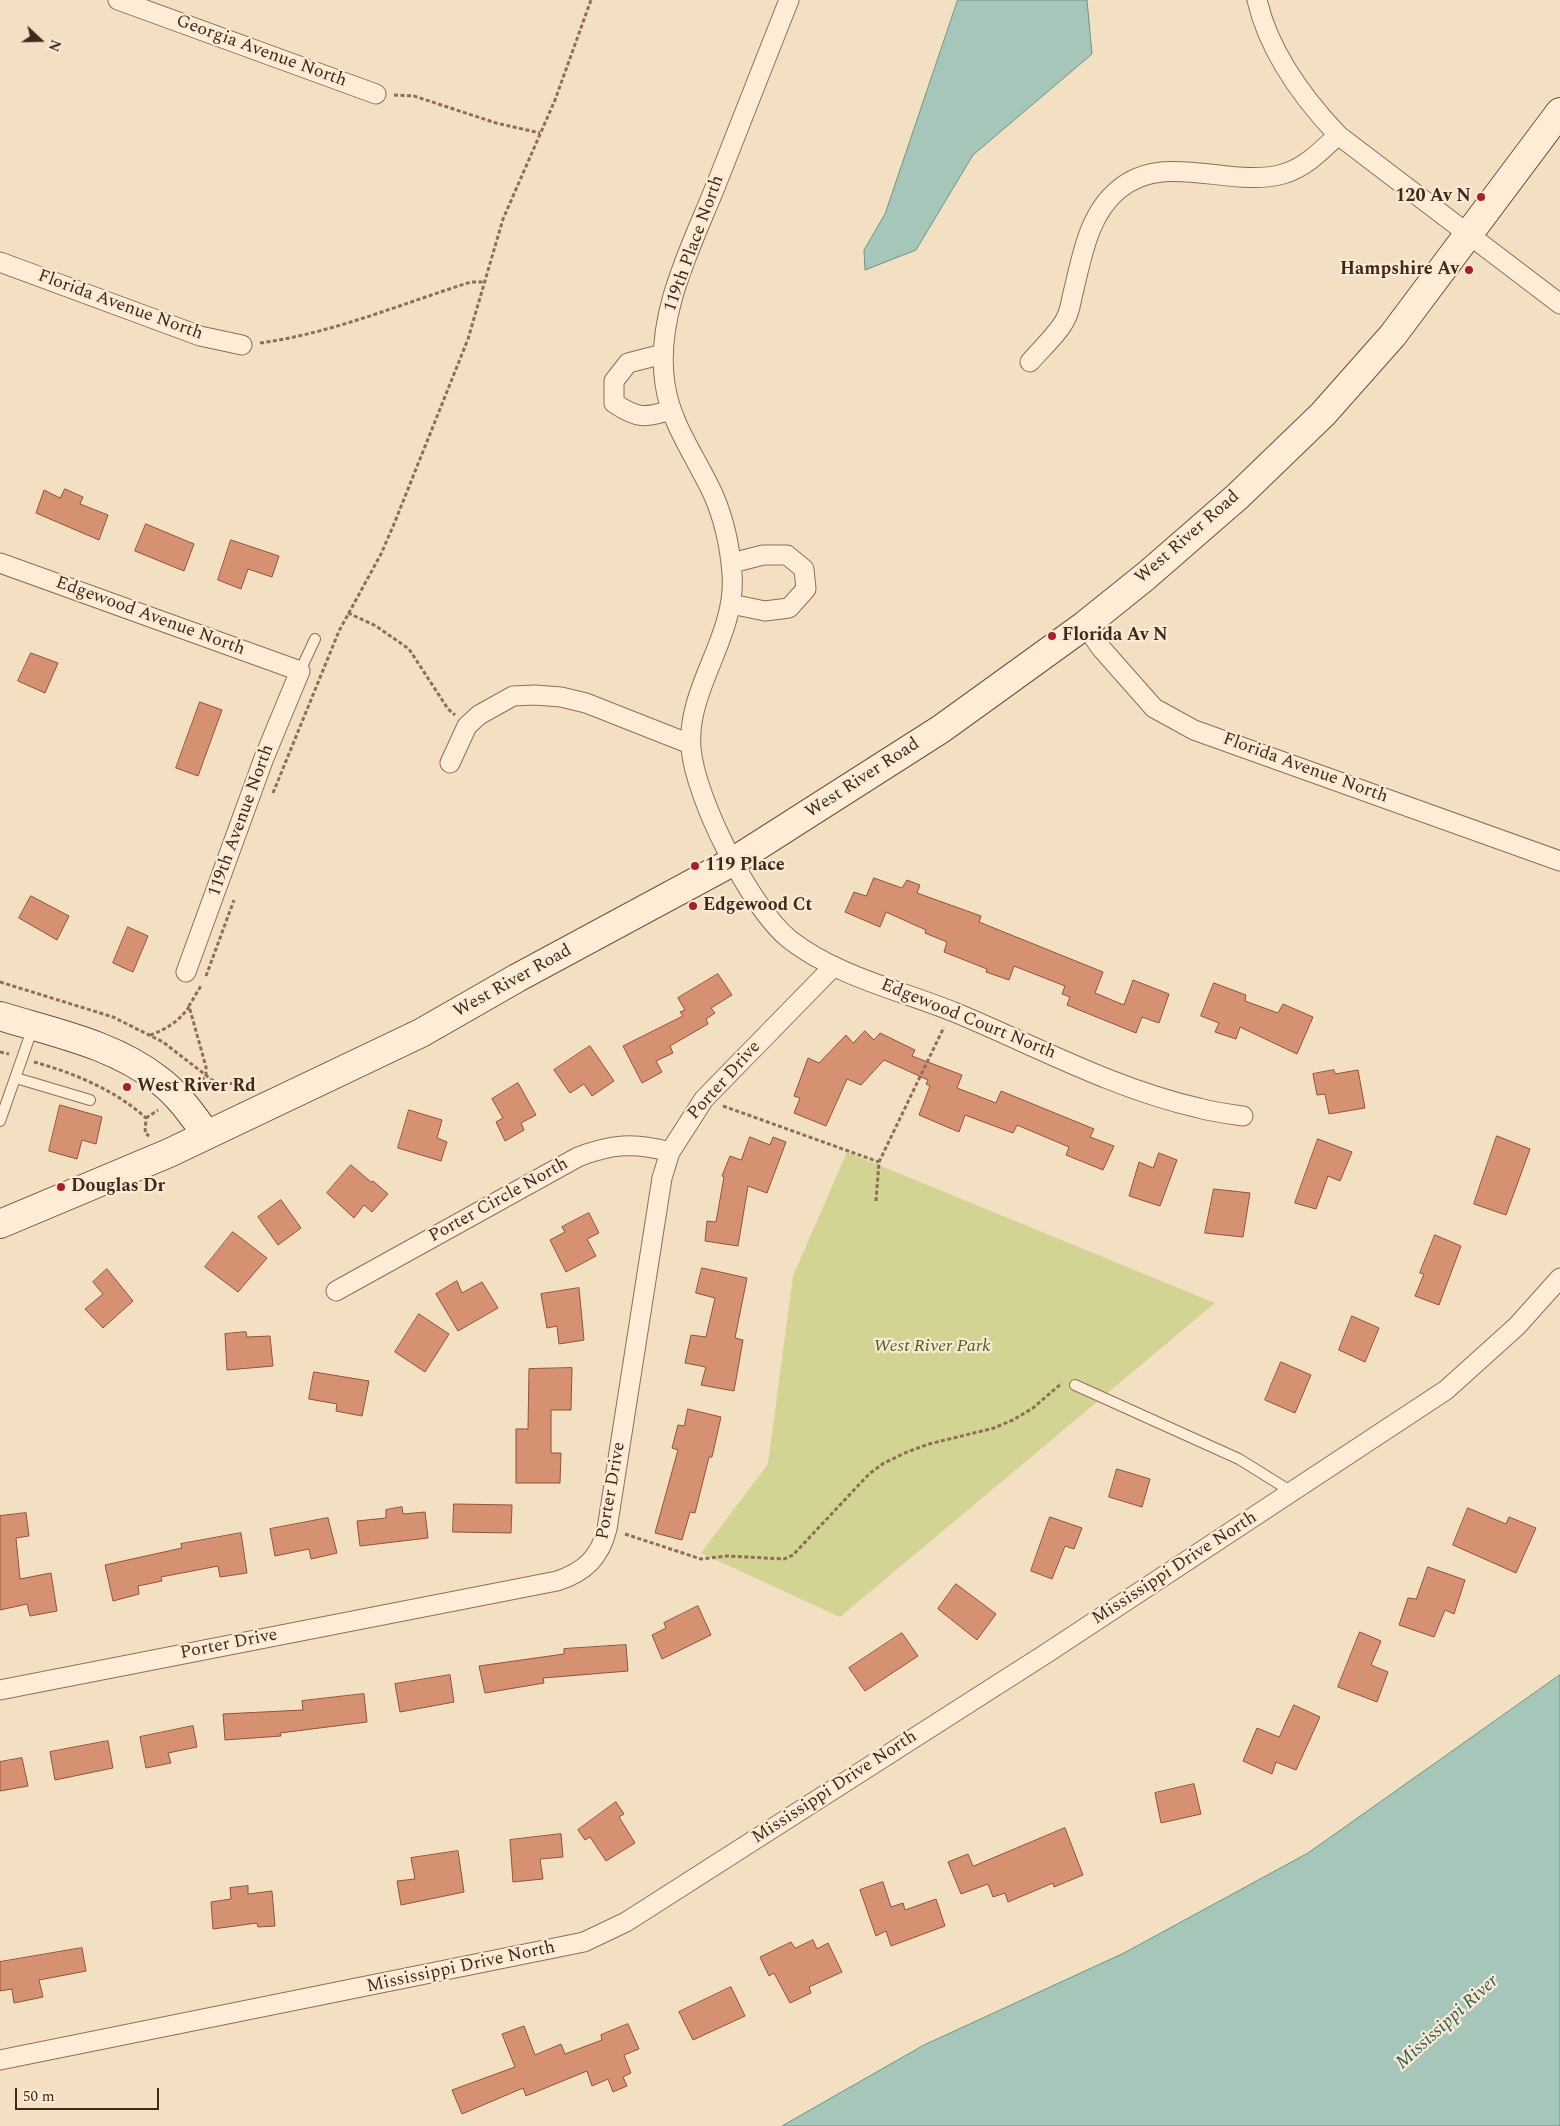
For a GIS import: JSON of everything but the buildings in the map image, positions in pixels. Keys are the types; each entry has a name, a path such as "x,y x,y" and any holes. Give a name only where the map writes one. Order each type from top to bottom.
{"main road":[{"name":"West River Road","path":"0,1224 207,1135 421,1033 517,978 734,861 940,729 1085,624 1184,543 1323,414 1393,335 1560,112"},
{"path":"0,1016 100,1046 128,1060 160,1080 178,1097 207,1135"}],"street":[{"name":"Georgia Avenue North","path":"118,0 376,94"},
{"name":"119th Place North","path":"734,861 700,792 690,744 700,692 727,624 732,604 732,563 729,541 714,495 671,410 663,354 675,291 789,0"},
{"path":"1256,0 1273,44 1312,108 1338,134 1468,236 1560,304"},
{"path":"1030,362 1066,319 1087,238 1099,212 1117,190 1140,176 1165,171 1251,178 1284,174 1310,161 1338,134"},
{"name":"Florida Avenue North","path":"0,262 200,336 242,346"},
{"path":"663,354 628,363 614,381 614,403 631,414 646,417 671,410"},
{"path":"732,563 763,555 787,554 804,569 806,589 789,608 765,611 732,604"},
{"name":"Edgewood Avenue North","path":"0,563 300,671"},
{"name":"Florida Avenue North","path":"1085,624 1101,648 1154,708 1194,730 1560,861"},
{"name":"119th Avenue North","path":"186,972 264,758 300,671"},
{"path":"450,763 467,726 479,714 513,696 561,697 611,711 690,744"},
{"name":"Edgewood Court North","path":"734,861 757,902 775,926 814,956 834,966 951,1011 1157,1096 1199,1108 1243,1116"},
{"name":"Porter Drive","path":"0,1690 557,1581 575,1575 588,1565 604,1544 607,1529 662,1178 670,1152 688,1121 704,1100 834,966"},
{"name":"Porter Circle North","path":"336,1291 578,1157 601,1148 627,1145 652,1147 670,1152"},
{"name":"Mississippi Drive North","path":"0,2060 584,1942 626,1922 1055,1648 1457,1382 1517,1326 1560,1278"}],"lane":[{"path":"300,671 315,639"},
{"path":"0,1121 34,1026"},
{"path":"16,1078 90,1100"},
{"path":"1075,1385 1239,1459 1292,1492"}],"path":[{"path":"272,796 348,613 394,524 468,339 503,219 556,100 591,0"},
{"path":"376,94 414,96 496,123 540,133"},
{"path":"242,346 291,339 379,314 471,282 486,282"},
{"path":"348,613 376,626 409,649 448,709 467,726"},
{"path":"150,1035 170,1026 183,1016 214,959 237,891"},
{"path":"0,982 113,1017 150,1035 176,1051 216,1083 244,1084 248,1088"},
{"path":"189,1006 204,1056 206,1076"},
{"path":"876,1201 880,1162 951,1011"},
{"path":"704,1100 880,1162"},
{"path":"146,1118 146,1133"},
{"path":"607,1529 701,1559 727,1556 784,1559 793,1555 869,1474 884,1463 929,1444 994,1428 1033,1408 1065,1381 1075,1385"}],"green space":[{"name":"West River Park","path":"847,1152 1215,1303 840,1617 701,1553 768,1464 793,1276"}],"water":[{"path":"958,0 1087,0 1092,54 973,155 916,250 865,270 864,250 885,214"},
{"name":"Mississippi River","path":"1560,1675 1560,2126 782,2126 924,2045 1124,1953 1308,1853"}],"place":[{"name":"120 Av N","path":"1481,197"},
{"name":"Hampshire Av","path":"1469,270"},
{"name":"Florida Av N","path":"1052,636"},
{"name":"119 Place","path":"695,866"},
{"name":"Edgewood Ct","path":"693,906"},
{"name":"West River Rd","path":"127,1087"},
{"name":"Douglas Dr","path":"61,1187"}]}
